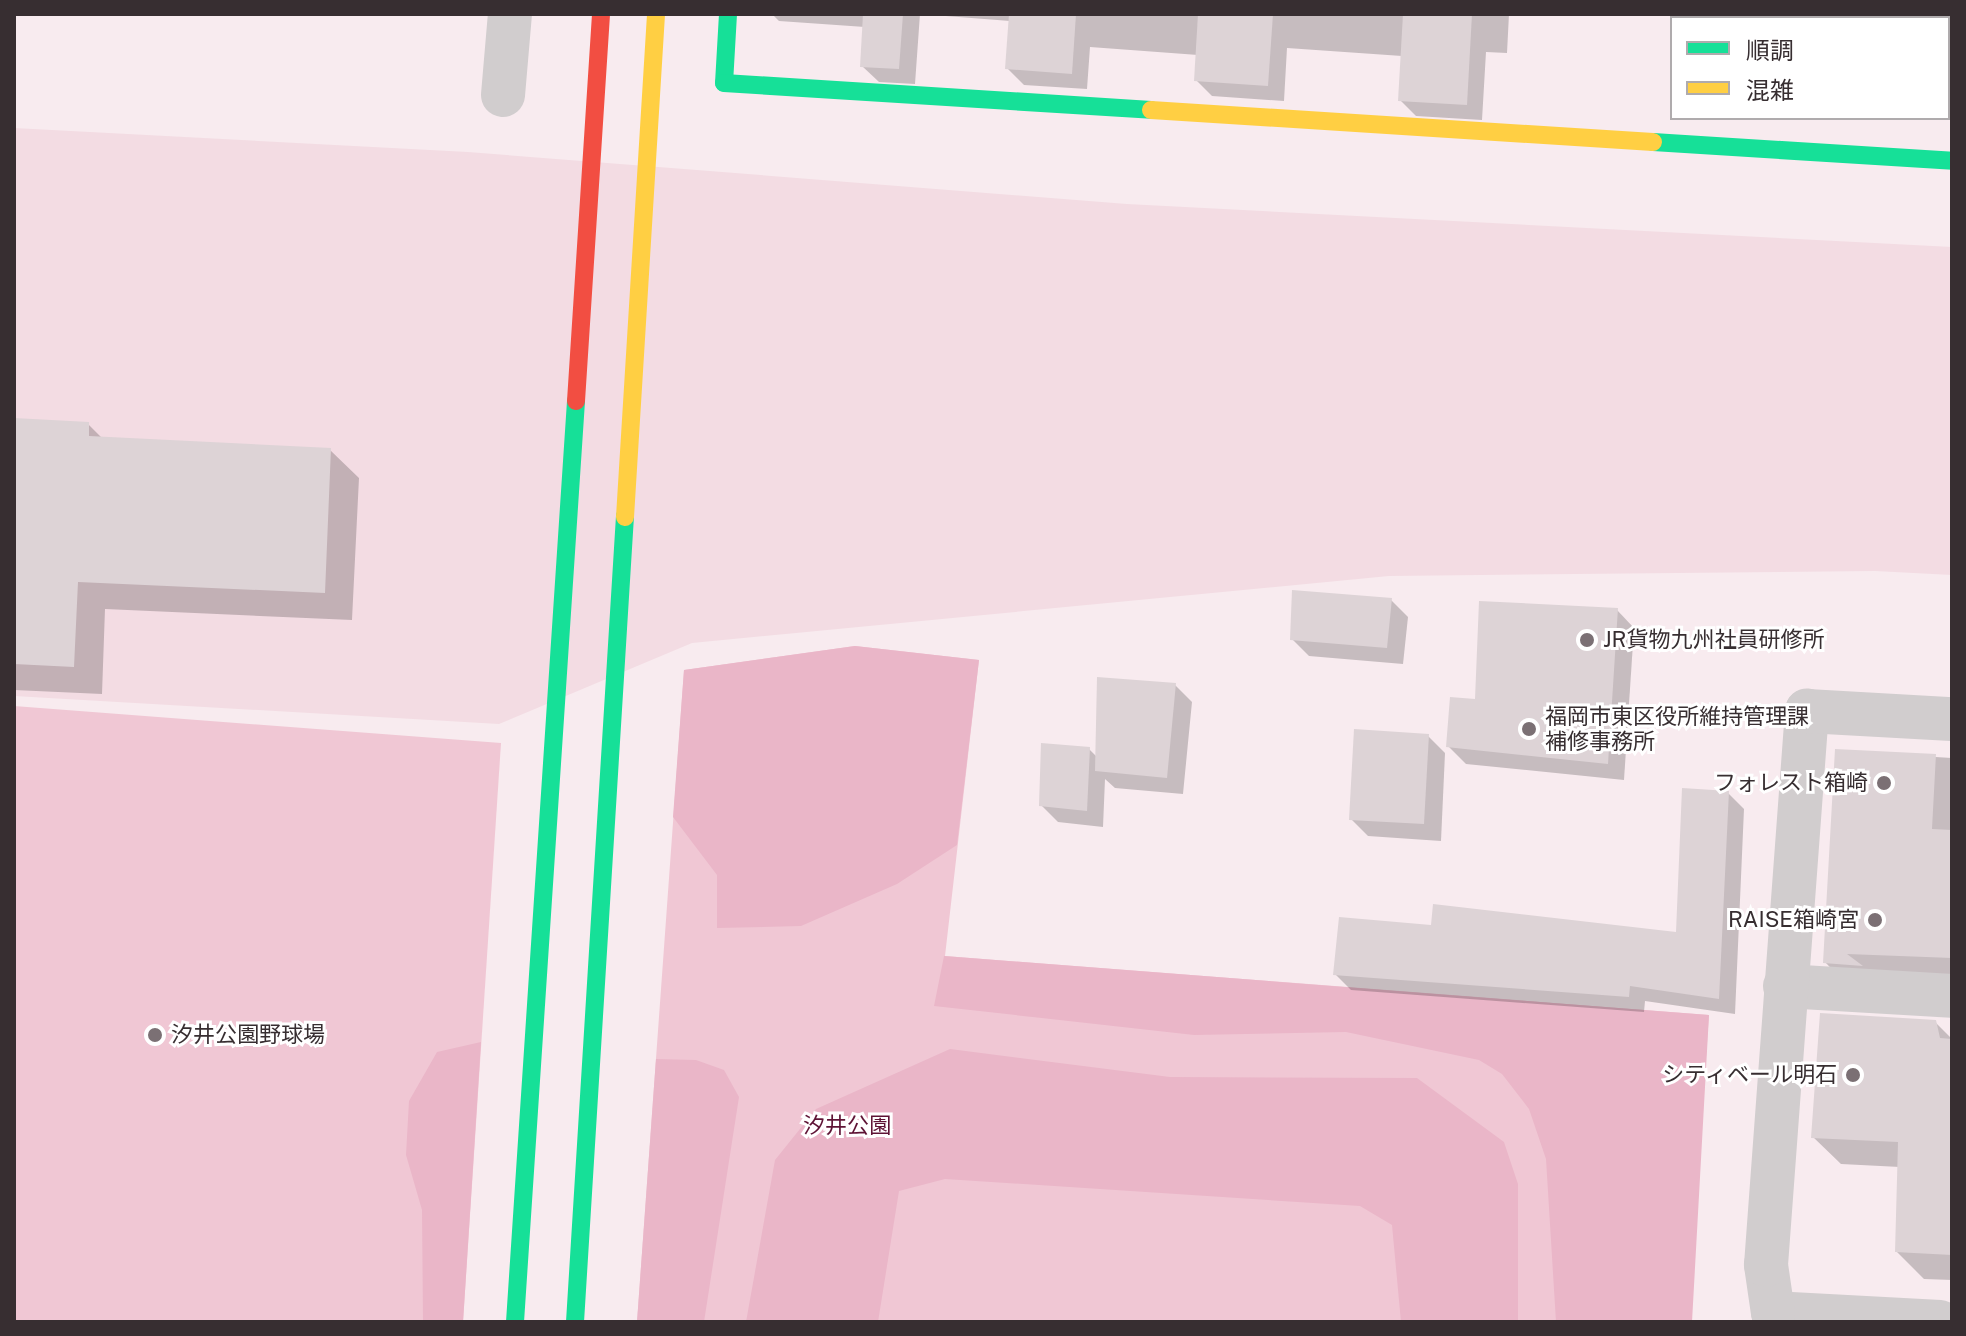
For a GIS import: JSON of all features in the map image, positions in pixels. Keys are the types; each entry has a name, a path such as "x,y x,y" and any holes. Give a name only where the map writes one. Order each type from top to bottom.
{"street":[{"path":"503,95 510,14"},
{"path":"515,1322 601,14"},
{"path":"575,1322 656,14"},
{"path":"728,14 724,83 1952,161"},
{"path":"1940,1322 1773,1313 1766,1265 1807,711 1952,719"},
{"path":"1785,986 1952,996"}],"shaded area":[{"path":"14,128 468,152 1127,204 1952,247 1952,575 1875,571 1389,576 692,643 499,724 14,696"}],"green space":[{"name":"汐井公園","path":"855,646 979,660 945,956 1709,1015 1687,1322 637,1322 684,670"},
{"path":"855,646 979,660 957,845 897,884 801,926 717,928 717,875 673,817 684,670"},
{"path":"14,706 501,743 463,1322 14,1322"},
{"path":"944,956 1709,1015 1692,1322 1556,1322 1546,1159 1529,1109 1502,1074 1479,1060 1346,1032 1194,1035 934,1006"},
{"path":"481,1042 463,1322 423,1322 422,1210 406,1155 409,1101 437,1052"},
{"path":"950,1049 1170,1077 1417,1078 1504,1142 1518,1184 1518,1322 1401,1322 1392,1225 1360,1206 945,1179 899,1191 878,1322 746,1322 775,1160 816,1109"},
{"path":"656,1059 696,1060 724,1070 739,1097 704,1322 637,1322"}],"building":[{"path":"863,14 903,14 899,69 860,67"},
{"path":"1009,14 1076,14 1072,74 1005,69"},
{"path":"1198,14 1273,14 1268,86 1194,81"},
{"path":"1403,14 1472,14 1467,105 1398,101"},
{"path":"14,418 89,422 89,436 331,448 325,593 78,582 74,667 14,664"},
{"path":"1292,590 1392,598 1387,648 1290,640"},
{"path":"1479,601 1618,608 1608,764 1446,747 1450,697 1475,699"},
{"path":"1097,677 1176,683 1167,778 1095,771"},
{"path":"1354,729 1429,734 1424,824 1349,820"},
{"path":"1041,743 1090,747 1087,811 1039,806"},
{"path":"1835,749 1936,754 1932,829 1952,830 1952,958 1847,954 1863,966 1823,963"},
{"path":"1682,788 1729,791 1719,999 1630,986 1629,997 1333,975 1339,917 1431,925 1433,904 1676,932"},
{"path":"1820,1013 1936,1020 1940,1038 1952,1039 1952,1255 1895,1252 1898,1142 1811,1138"}],"traffic: fast":[{"path":"728,14 724,83 1151,110"},
{"path":"1653,142 1952,161"},
{"path":"515,1322 576,401"},
{"path":"575,1322 625,517"}],"traffic: slow":[{"path":"625,517 656,14"},
{"path":"1151,110 1653,142"}],"traffic: jam":[{"path":"576,401 601,14"}],"place":[{"name":"JR貨物九州社員研修所","path":"1587,640"},
{"name":"福岡市東区役所維持管理課 補修事務所","path":"1529,729"},
{"name":"フォレスト箱崎","path":"1884,783"},
{"name":"RAISE箱崎宮","path":"1875,920"},
{"name":"汐井公園野球場","path":"155,1035"},
{"name":"シティベール明石","path":"1853,1075"}]}
